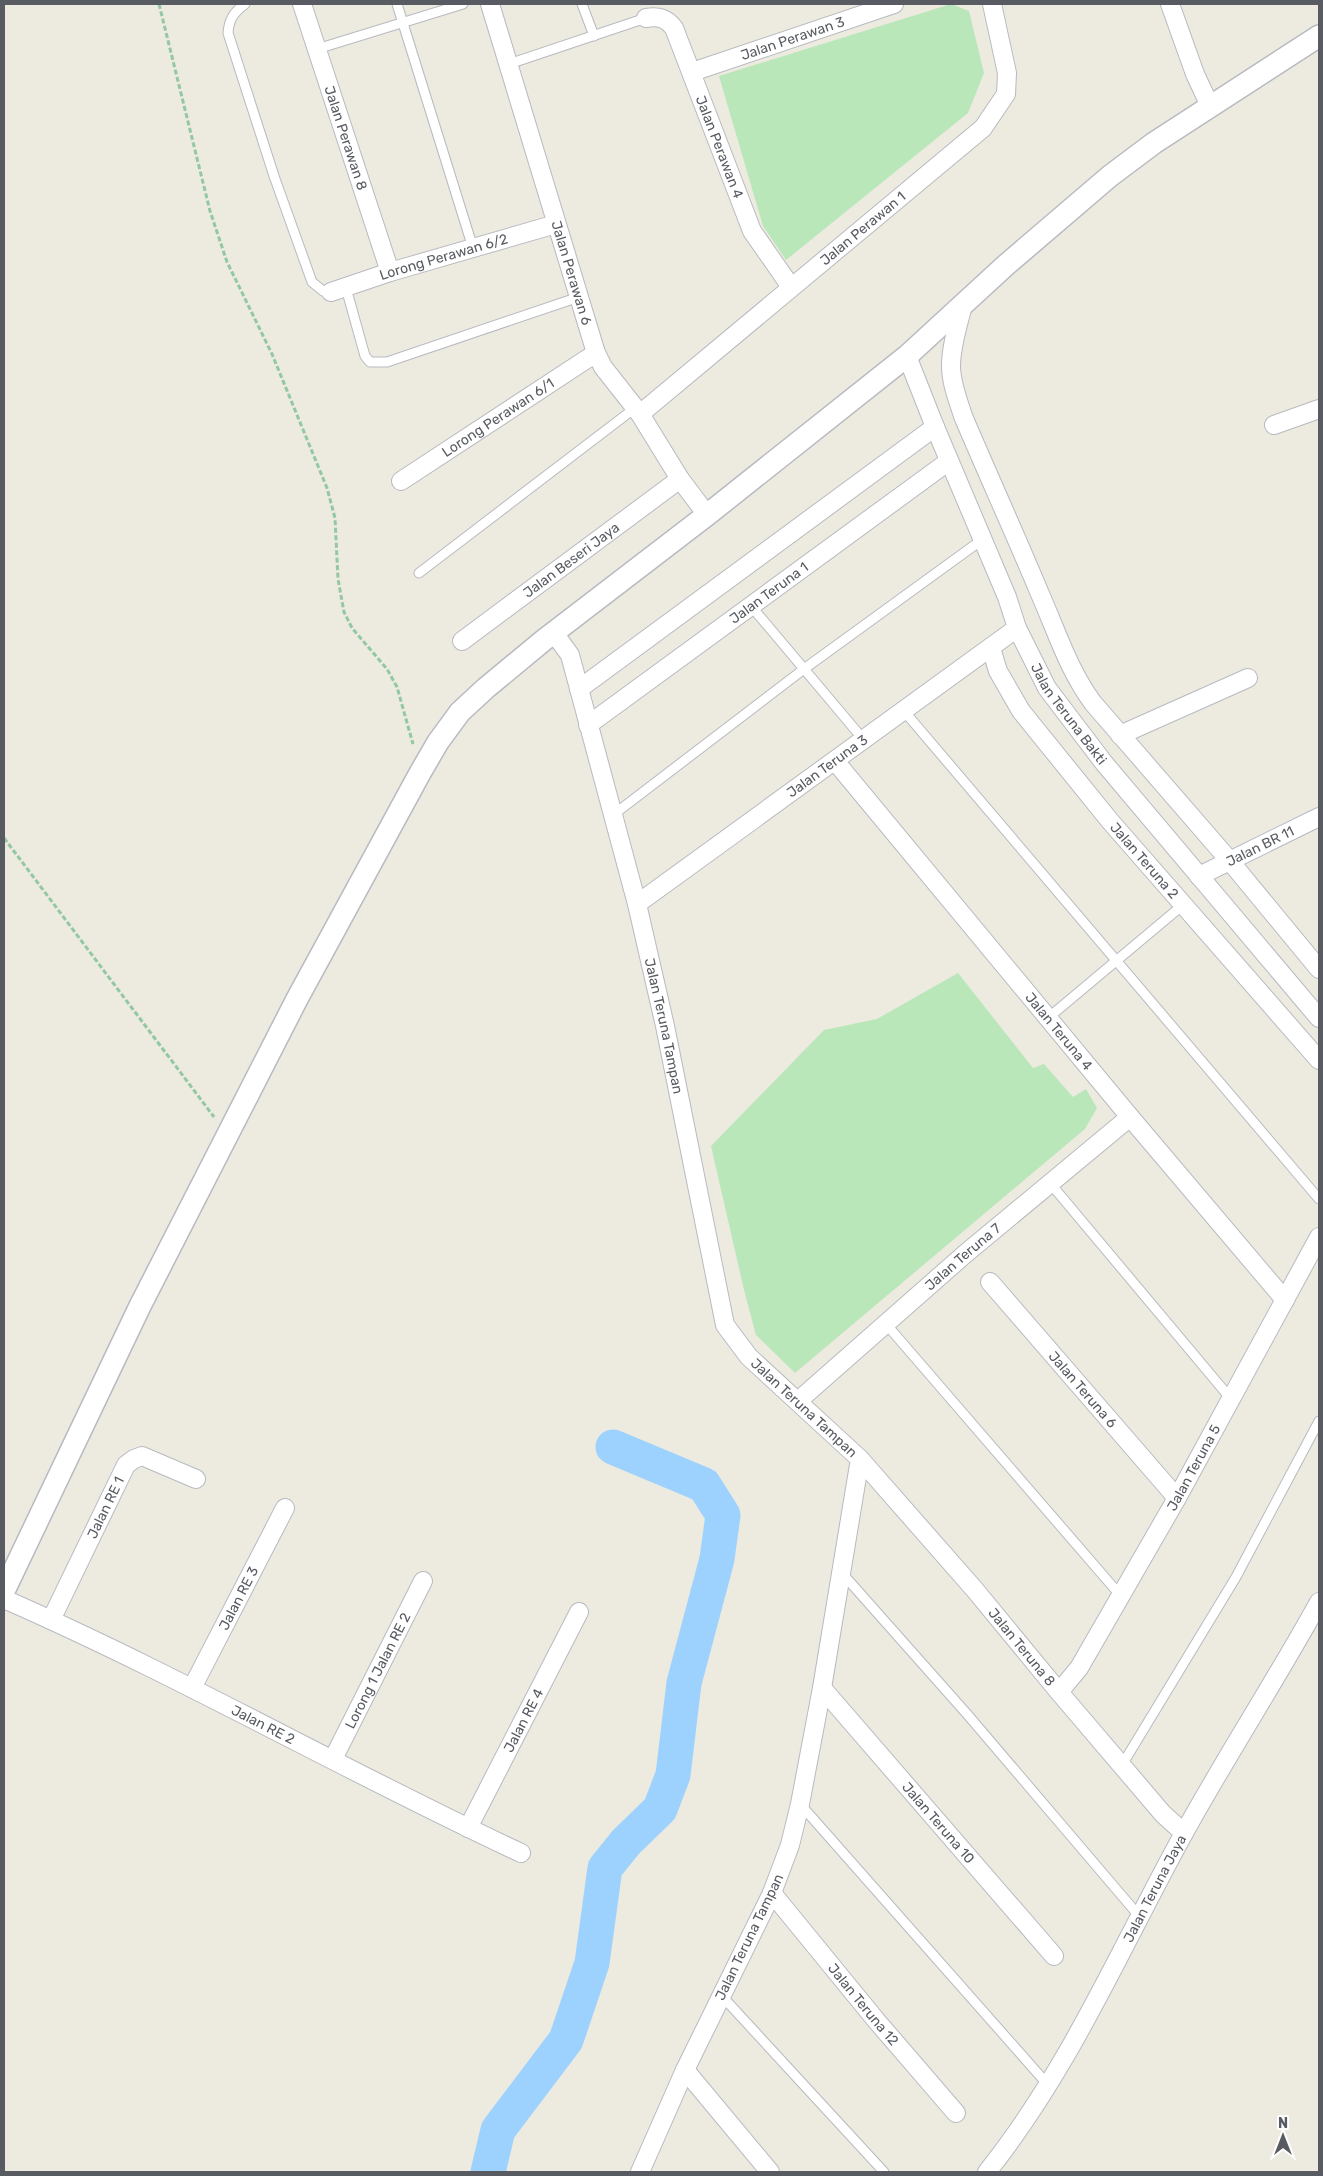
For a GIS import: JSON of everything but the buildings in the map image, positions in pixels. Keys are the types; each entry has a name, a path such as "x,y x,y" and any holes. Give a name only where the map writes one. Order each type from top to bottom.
{"street":[{"name":"Jalan Perawan 8","path":"302,4 390,272"},
{"name":"Jalan Perawan 6","path":"490,4 596,353 603,366 638,411 680,479 707,515"},
{"name":"Jalan Perawan 3","path":"692,72 894,4"},
{"name":"Jalan Perawan 1","path":"638,411 982,128 1006,94 1007,72 992,4"},
{"path":"1170,4 1195,74 1210,106"},
{"name":"Jalan Perawan 4","path":"646,18 658,16 667,20 674,28 752,231 791,287"},
{"path":"5,1587 140,1306 298,999 420,773 438,742 460,712 486,688 554,633 707,515 907,356 1006,264 1110,176 1154,143 1210,106 1317,42"},
{"name":"Lorong Perawan 6/2","path":"338,290 390,272 556,224"},
{"path":"962,305 953,346 951,366 962,416 1041,596 1066,659 1079,684 1319,969"},
{"name":"Lorong Perawan 6/1","path":"401,481 596,353"},
{"name":"Jalan Teruna Bakti","path":"907,356 935,428 1007,597 1017,628 1047,688 1104,764 1319,1018"},
{"path":"1274,425 1319,409"},
{"path":"579,689 935,428"},
{"name":"Jalan Teruna 1","path":"588,725 949,461"},
{"name":"Jalan Beseri Jaya","path":"462,641 680,479"},
{"name":"Jalan Teruna 3","path":"638,904 1017,628"},
{"name":"Jalan Teruna Tampan","path":"554,633 570,655 638,904 665,1026 725,1325 749,1357 860,1459 822,1688 800,1804 790,1845 772,1893 685,2070 640,2172"},
{"name":"Jalan Teruna 2","path":"991,648 998,671 1021,711 1110,820 1319,1060"},
{"path":"1120,735 1248,678"},
{"name":"Jalan Teruna 4","path":"834,761 1285,1300"},
{"name":"Jalan BR 11","path":"1199,876 1319,817"},
{"name":"Jalan Teruna 7","path":"798,1401 1130,1117"},
{"name":"Jalan Teruna 5","path":"1059,1692 1079,1668 1177,1498 1319,1237"},
{"name":"Jalan Teruna 6","path":"990,1282 1177,1498"},
{"name":"Jalan RE 1","path":"51,1620 126,1465 142,1456 196,1479"},
{"name":"Jalan Teruna 8","path":"860,1459 976,1590 1059,1692 1164,1814 1184,1833"},
{"name":"Jalan RE 3","path":"192,1688 285,1508"},
{"name":"Lorong 1 Jalan RE 2","path":"333,1759 423,1581"},
{"name":"Jalan RE 2","path":"5,1587 51,1620 192,1688 521,1853"},
{"name":"Jalan Teruna Jaya","path":"987,2172 1049,2086 1105,1986 1184,1833 1319,1602"},
{"name":"Jalan RE 4","path":"468,1828 579,1612"},
{"name":"Jalan Teruna 10","path":"822,1688 1054,1956"},
{"name":"Jalan Teruna 12","path":"772,1893 875,2019 956,2113"},
{"path":"685,2070 770,2172"}],"lane":[{"path":"245,4 236,10 229,21 228,33 274,176 312,282 323,292 338,290 365,356 370,362 386,362 579,297"},
{"path":"396,4 473,248"},
{"path":"316,49 463,4"},
{"path":"582,4 594,36"},
{"path":"509,64 646,18"},
{"path":"419,573 638,411"},
{"path":"613,815 804,669 983,539"},
{"path":"751,606 863,739"},
{"path":"904,711 1319,1199"},
{"path":"1048,1018 1184,904"},
{"path":"1050,1184 1231,1399"},
{"path":"886,1324 1120,1595"},
{"path":"1122,1765 1236,1577 1319,1421"},
{"path":"841,1572 967,1714 1141,1917"},
{"path":"800,1804 1049,2086"},
{"path":"721,1995 884,2172"}],"path":[{"path":"159,4 210,211 228,262 272,354 327,488 335,518 338,579 344,612 352,628 386,669 397,687 406,712 420,773"},
{"path":"4,838 228,1135"}],"green space":[{"path":"951,4 969,11 984,73 968,113 786,260 763,226 719,76"},
{"path":"958,973 1033,1068 1044,1064 1073,1097 1086,1089 1097,1108 1085,1129 795,1373 756,1335 711,1146 824,1030 877,1019"}],"waterway":[{"path":"488,2172 498,2130 566,2040 592,1963 605,1868 626,1842 660,1809 673,1775 684,1683 717,1559 723,1515 704,1485 613,1447"}]}
